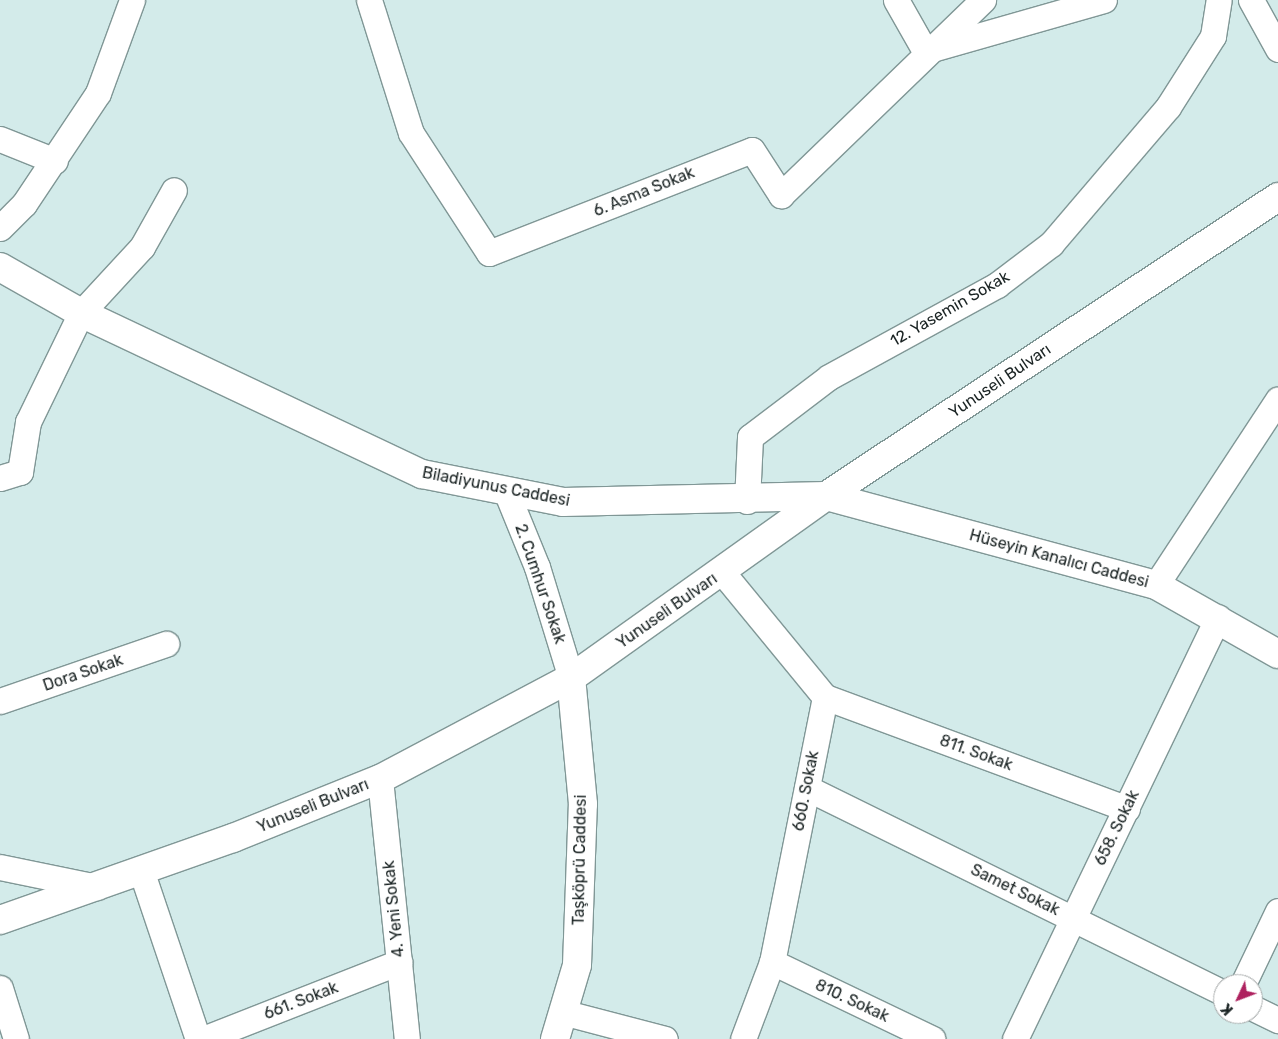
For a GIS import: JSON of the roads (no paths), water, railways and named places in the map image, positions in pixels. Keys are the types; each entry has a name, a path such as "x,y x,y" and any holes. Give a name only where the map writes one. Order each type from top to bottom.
{"main road":[{"name":"Yunuseli Bulvarı","path":"0,920 142,870 380,780 571,678 723,573 826,496 1278,196"},
{"name":"Biladiyunus Caddesi","path":"0,267 81,314 422,474 563,502 747,501 826,496"},
{"name":"Hüseyin Kanalıcı Caddesi","path":"826,496 1156,586 1218,617 1278,654"},
{"name":"Taşköprü Caddesi","path":"555,1039 566,1013 577,965 583,804 571,678"}],"street":[{"path":"0,228 24,204 55,161 98,93 132,0"},
{"name":"6. Asma Sokak","path":"369,0 411,134 489,253 752,150 781,195 925,51 983,0"},
{"path":"896,0 925,51 1104,0"},
{"name":"12. Yasemin Sokak","path":"747,501 750,437 829,377 997,285 1051,244 1168,107 1213,36 1219,0"},
{"path":"1251,0 1278,49"},
{"path":"0,139 55,161"},
{"path":"0,478 20,472 28,422 81,314 142,247 174,190"},
{"path":"1156,586 1274,413"},
{"name":"2. Cumhur Sokak","path":"506,491 537,567 571,678"},
{"path":"723,573 824,697"},
{"name":"658. Sokak","path":"1015,1039 1218,617"},
{"name":"Dora Sokak","path":"0,701 166,644"},
{"name":"660. Sokak","path":"743,1039 772,962 824,697"},
{"name":"811. Sokak","path":"824,697 1127,809"},
{"name":"4. Yeni Sokak","path":"380,780 407,1039"},
{"name":"Samet Sokak","path":"807,788 1213,988"},
{"path":"0,867 98,886"},
{"path":"142,870 198,1039"},
{"path":"1248,974 1278,911"},
{"name":"661. Sokak","path":"203,1039 399,962"},
{"name":"810. Sokak","path":"772,962 933,1039"},
{"path":"0,988 16,1039"},
{"path":"566,1013 665,1039"},
{"path":"1263,1013 1278,1020"}]}
